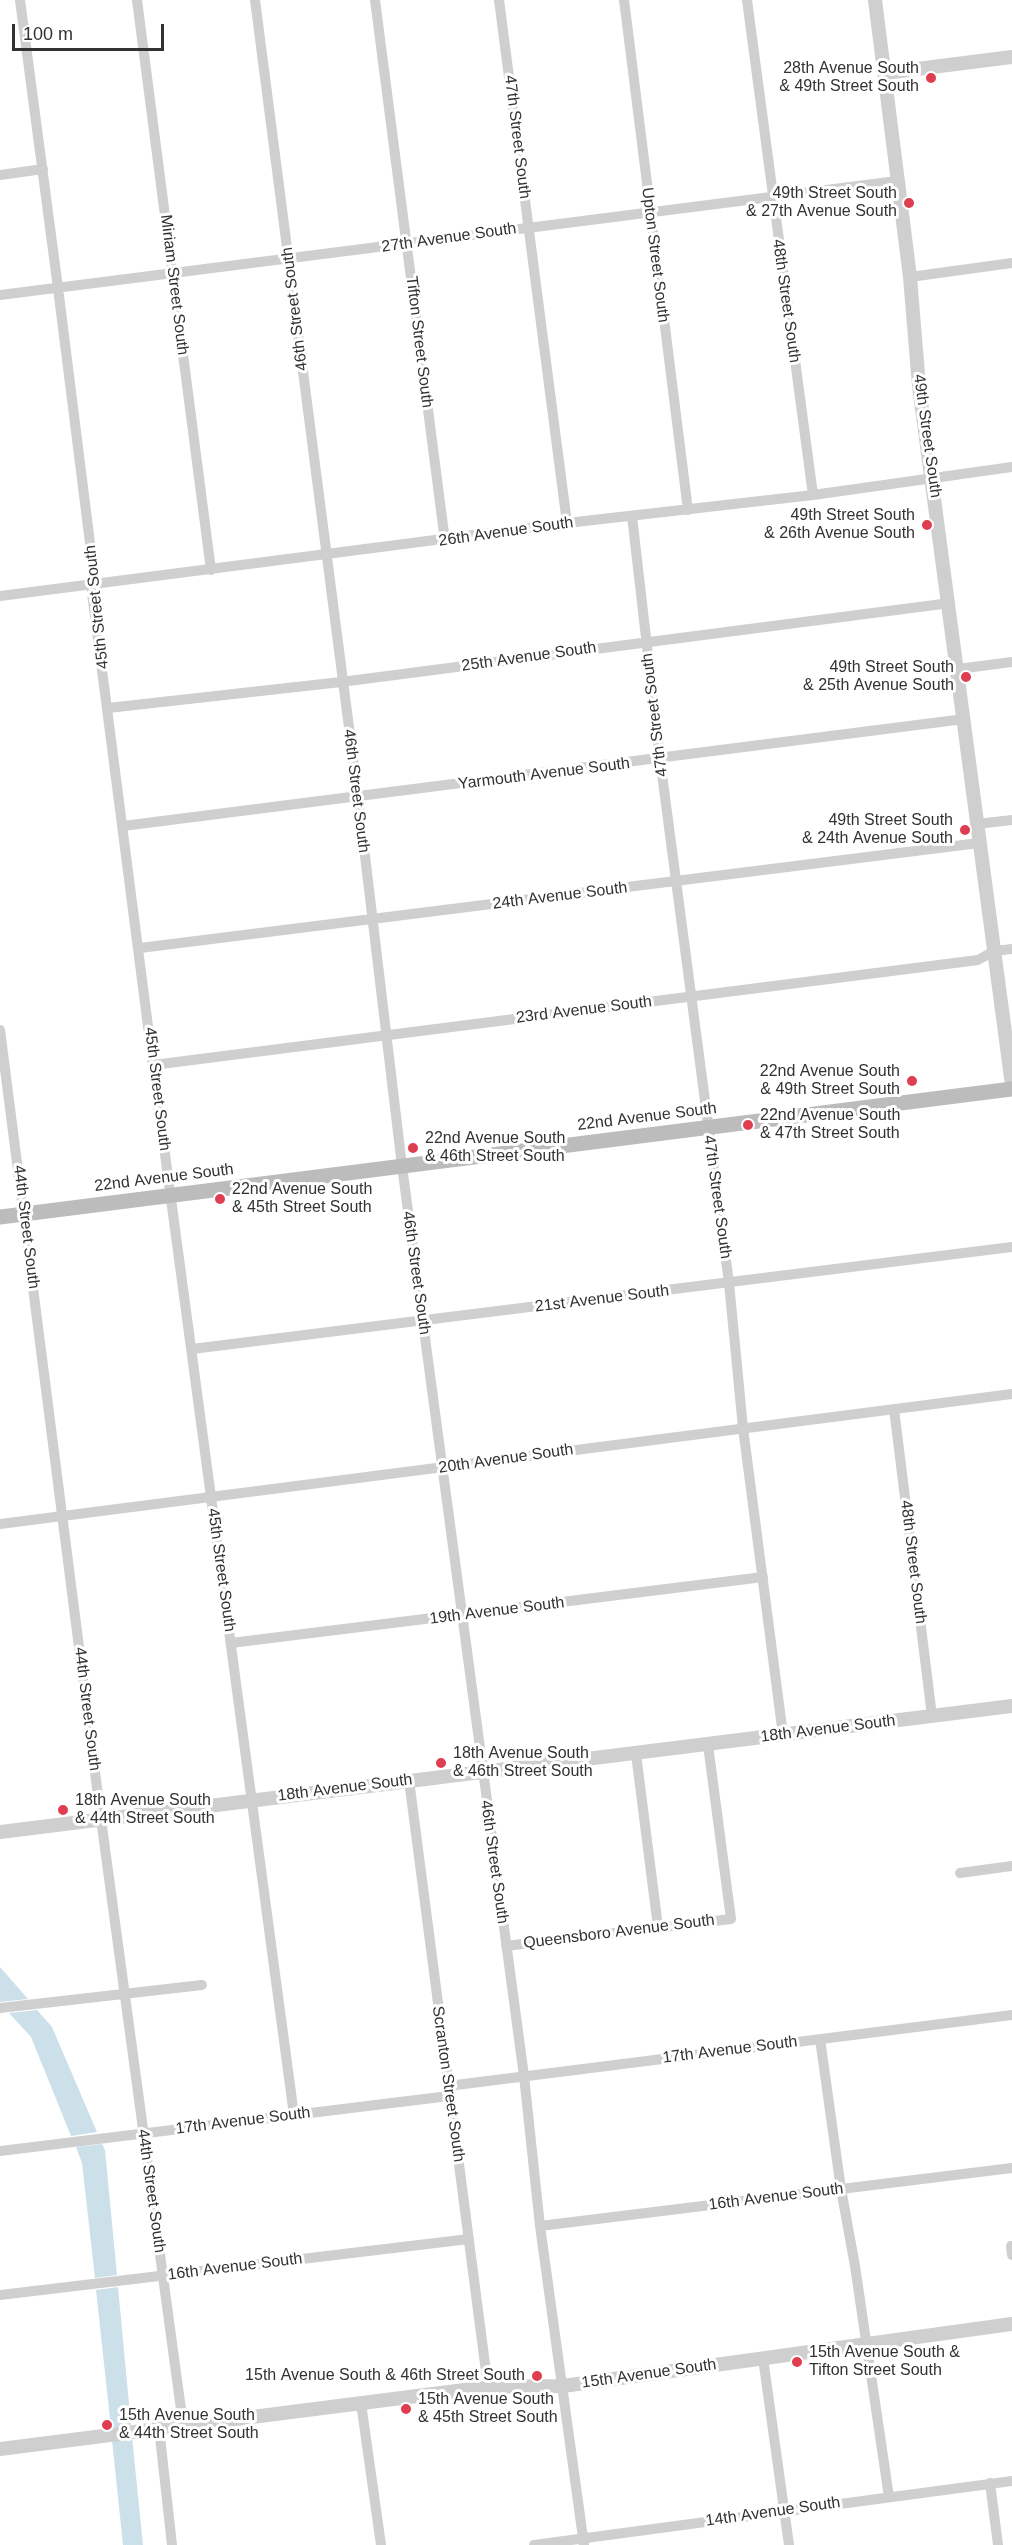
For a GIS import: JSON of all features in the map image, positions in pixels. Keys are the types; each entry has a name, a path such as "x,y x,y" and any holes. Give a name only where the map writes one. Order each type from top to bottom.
{"main road":[{"name":"22nd Avenue South","path":"0,1217 1012,1087"}],"street":[{"name":"45th Street South","path":"20,0 94,575 92,585 140,948 153,1065 294,2115"},
{"name":"Miriam Street South","path":"137,0 211,570"},
{"name":"46th Street South","path":"255,0 290,259 325,556 358,797 402,1166 524,2076 540,2226 584,2542"},
{"name":"Tifton Street South","path":"375,0 445,541"},
{"name":"47th Street South","path":"499,0 567,524"},
{"name":"Upton Street South","path":"624,0 688,510"},
{"name":"48th Street South","path":"747,0 813,495"},
{"name":"49th Street South","path":"875,0 910,277 919,386 950,603 1012,1087"},
{"path":"885,74 1012,57"},
{"path":"0,175 43,169"},
{"name":"27th Avenue South","path":"0,295 897,181"},
{"path":"910,277 1012,263"},
{"name":"26th Avenue South","path":"0,596 813,495 1012,467"},
{"name":"47th Street South","path":"632,516 660,759 729,1283 743,1428 783,1735"},
{"name":"25th Avenue South","path":"108,708 342,682 950,603"},
{"path":"958,669 1012,662"},
{"name":"Yarmouth Avenue South","path":"123,826 964,719"},
{"path":"977,824 1012,820"},
{"name":"24th Avenue South","path":"140,948 372,921 979,843"},
{"name":"23rd Avenue South","path":"153,1065 978,960 994,951 1012,949"},
{"name":"44th Street South","path":"0,1030 101,1819 183,2424"},
{"name":"21st Avenue South","path":"192,1349 1012,1247"},
{"name":"20th Avenue South","path":"0,1524 1012,1394"},
{"name":"48th Street South","path":"894,1409 932,1716"},
{"name":"19th Avenue South","path":"231,1643 763,1577"},
{"name":"18th Avenue South","path":"0,1832 250,1799 636,1754 1012,1706"},
{"name":"Queensboro Avenue South","path":"506,1946 731,1918 708,1745"},
{"path":"636,1754 658,1927"},
{"name":"Scranton Street South","path":"409,1780 488,2387"},
{"path":"960,1872 1012,1866"},
{"path":"0,2008 202,1984"},
{"name":"17th Avenue South","path":"0,2151 294,2115 449,2091 524,2076 1012,2015"},
{"path":"820,2039 840,2189 889,2497"},
{"name":"16th Avenue South","path":"540,2226 1012,2168"},
{"name":"16th Avenue South","path":"0,2295 470,2239"},
{"name":"15th Avenue South","path":"0,2449 488,2387 563,2386 1012,2324"},
{"path":"763,2358 789,2545"},
{"path":"361,2403 381,2545"},
{"path":"159,2428 172,2545"},
{"name":"14th Avenue South","path":"534,2545 584,2542 785,2509 1012,2481"},
{"path":"990,2483 998,2545"}],"water":[{"path":"0,1967 28,1999 0,2002"},
{"path":"37,2010 52,2027 97,2132 71,2136 31,2037 9,2013"},
{"path":"102,2144 105,2150 117,2275 95,2278 82,2163 76,2147"},
{"path":"118,2287 131,2425 111,2428 96,2290"},
{"path":"132,2437 143,2545 123,2545 112,2440"}],"place":[{"name":"28th Avenue South & 49th Street South","path":"931,78"},
{"name":"49th Street South & 27th Avenue South","path":"909,203"},
{"name":"49th Street South & 26th Avenue South","path":"927,525"},
{"name":"49th Street South & 25th Avenue South","path":"966,677"},
{"name":"49th Street South & 24th Avenue South","path":"965,830"},
{"name":"22nd Avenue South & 49th Street South","path":"912,1081"},
{"name":"22nd Avenue South & 47th Street South","path":"748,1125"},
{"name":"22nd Avenue South & 46th Street South","path":"413,1148"},
{"name":"22nd Avenue South & 45th Street South","path":"220,1199"},
{"name":"18th Avenue South & 46th Street South","path":"441,1763"},
{"name":"18th Avenue South & 44th Street South","path":"63,1810"},
{"name":"15th Avenue South & Tifton Street South","path":"797,2362"},
{"name":"15th Avenue South & 46th Street South","path":"537,2376"},
{"name":"15th Avenue South & 45th Street South","path":"406,2409"},
{"name":"15th Avenue South & 44th Street South","path":"107,2425"}]}
